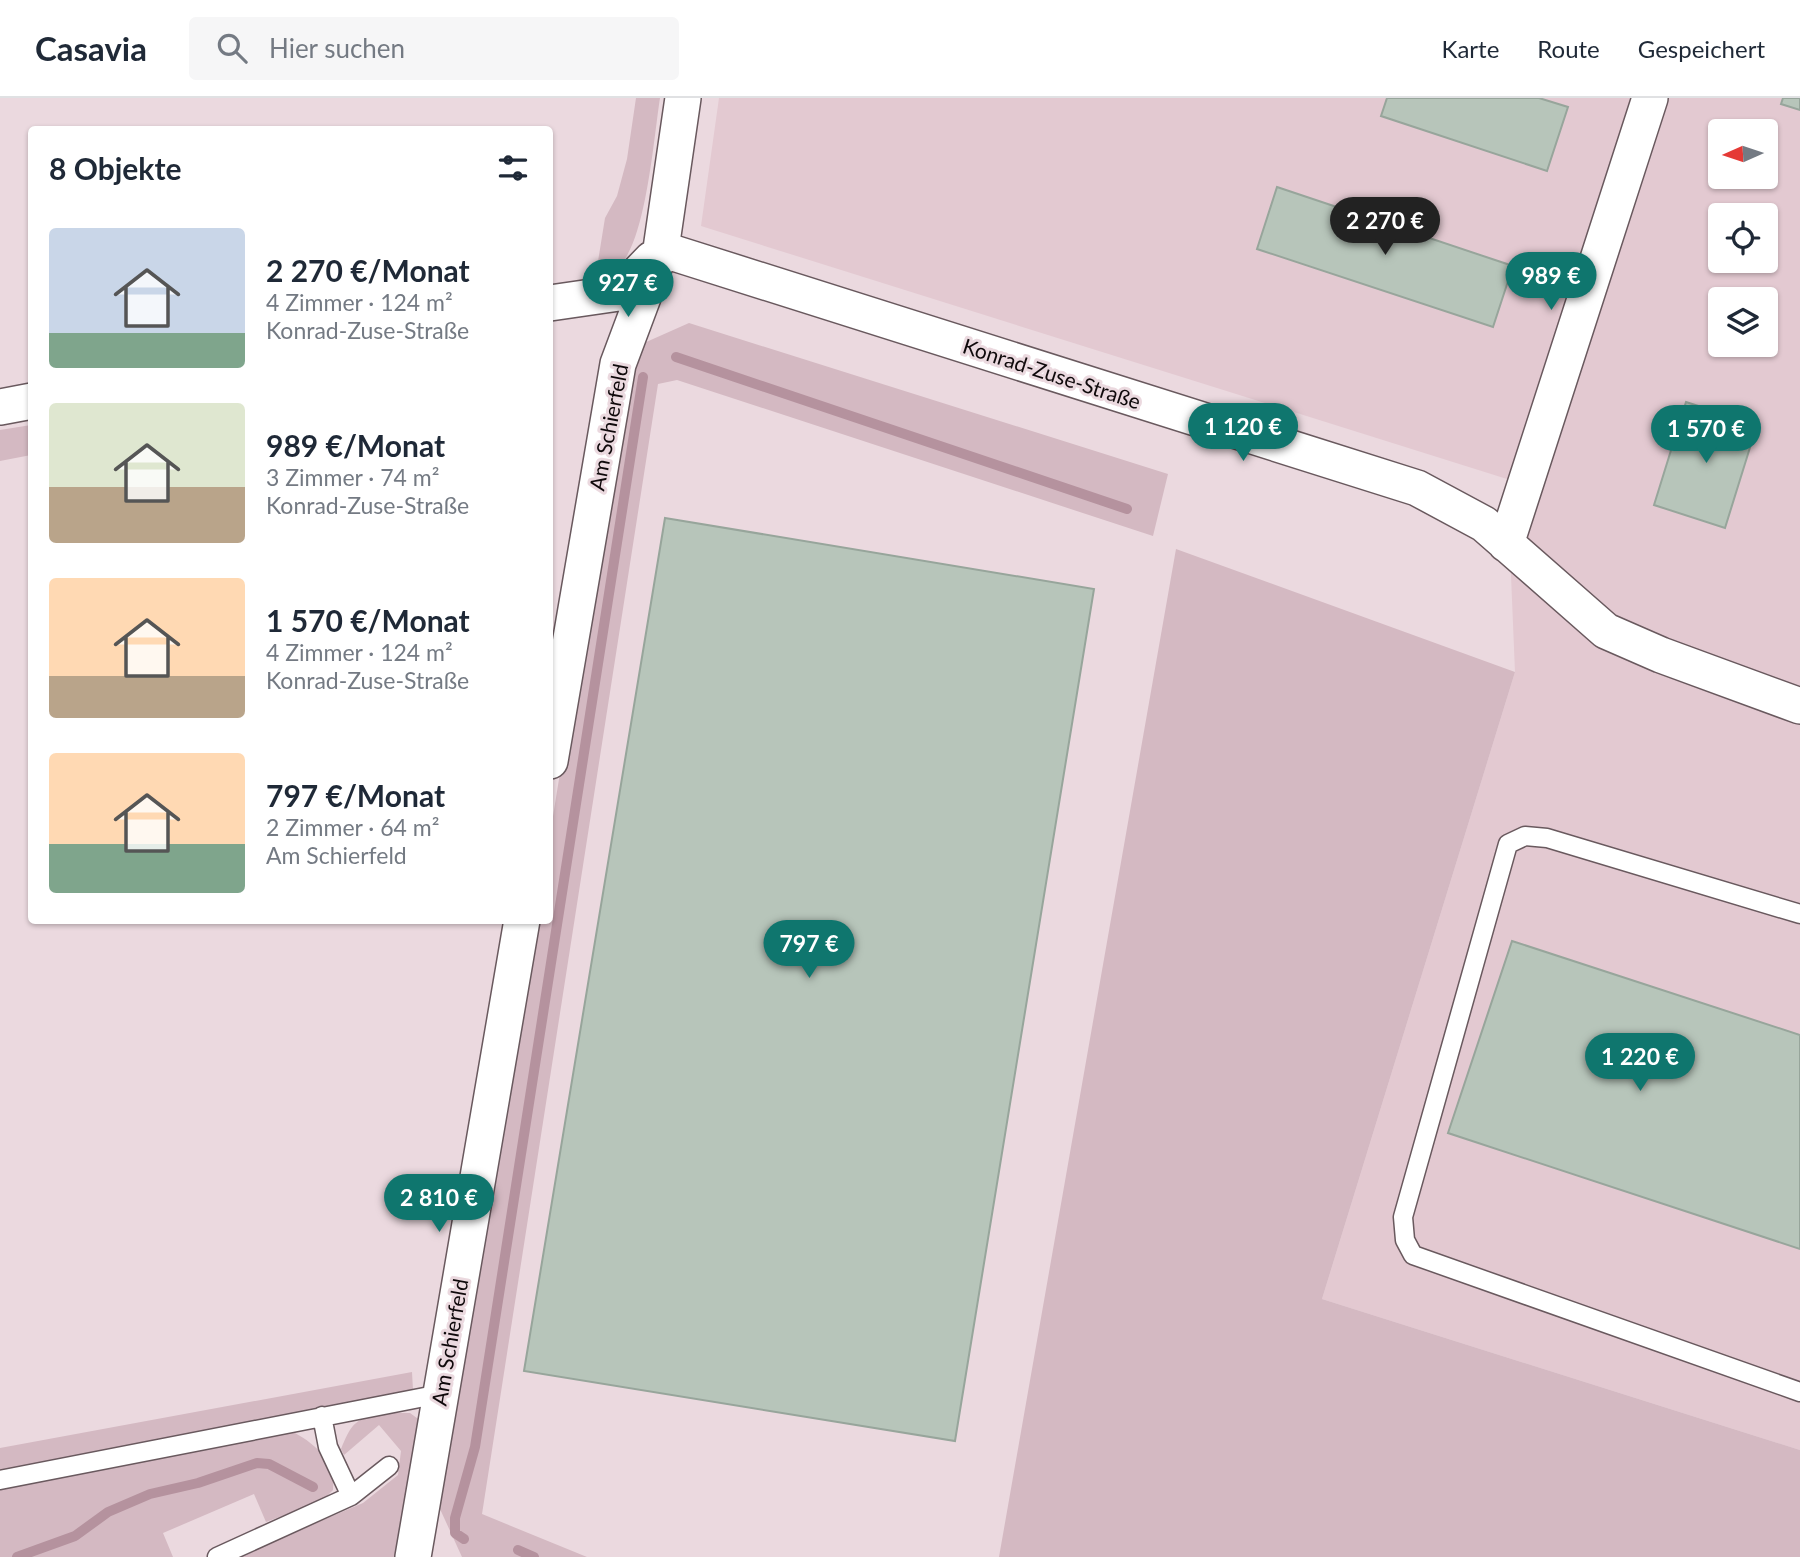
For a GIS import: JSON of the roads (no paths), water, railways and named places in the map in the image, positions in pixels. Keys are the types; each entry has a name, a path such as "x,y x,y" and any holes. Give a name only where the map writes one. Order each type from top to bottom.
{"street":[{"name":"Am Schierfeld","path":"553,743 618,364 661,249 683,98"},
{"path":"1506,544 1650,98"},
{"path":"553,303 619,293 661,249"},
{"name":"Konrad-Zuse-Straße","path":"661,249 1417,488 1484,524 1606,631 1661,655 1800,706"},
{"path":"0,407 28,402"},
{"name":"Am Schierfeld","path":"413,1557 521,924"}],"lane":[{"path":"1800,914 1547,838 1525,836 1508,844 1403,1217 1405,1240 1413,1255 1800,1392"},
{"path":"0,1479 440,1394"},
{"path":"322,1416 328,1447 351,1496"},
{"path":"217,1557 351,1496 389,1466"}],"waterway":[{"path":"676,357 1127,509"},
{"path":"464,1539 455,1533 455,1518 475,1447 643,377"},
{"path":"17,1557 75,1536 108,1512 150,1494 198,1483 257,1463 269,1464 313,1487"},
{"path":"518,1550 534,1557"}]}
